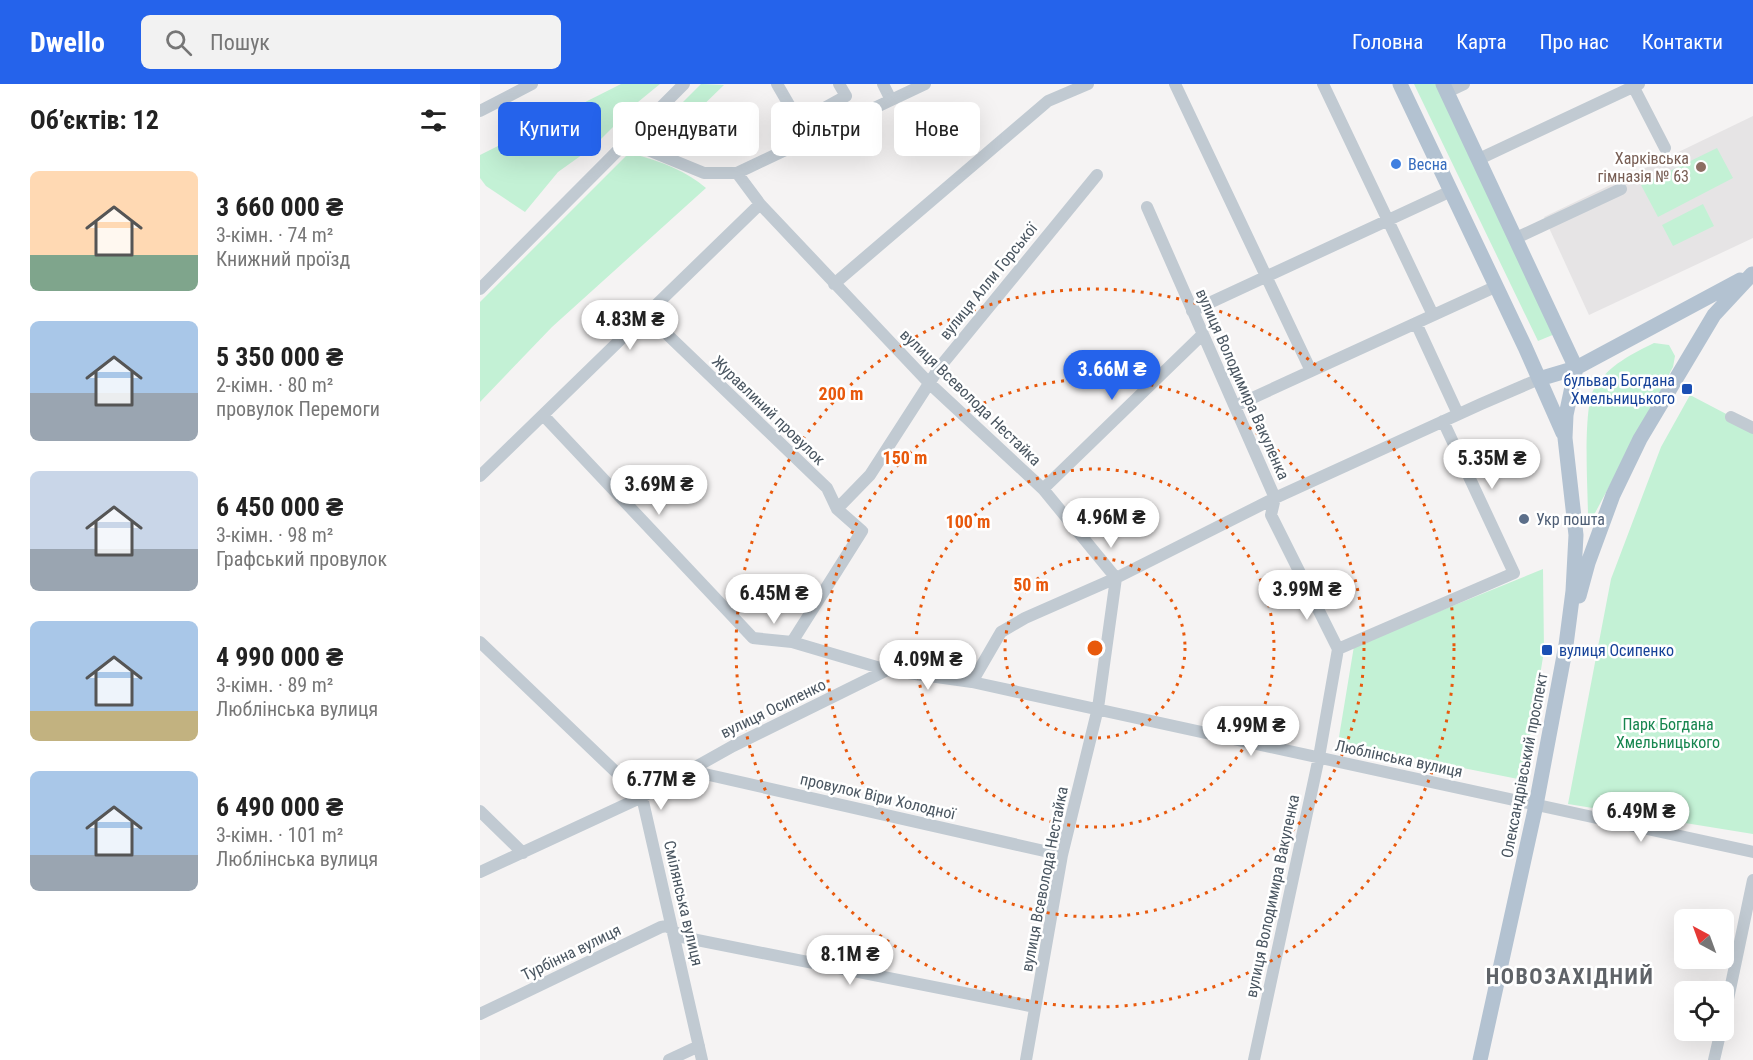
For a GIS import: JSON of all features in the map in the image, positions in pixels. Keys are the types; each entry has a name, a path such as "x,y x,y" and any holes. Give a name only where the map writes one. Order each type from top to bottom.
{"main road":[{"path":"1400,84 1539,379 1576,369 1753,274"},
{"path":"1445,88 1576,369"},
{"path":"1566,645 1592,554 1613,495 1641,439 1714,315 1753,274"},
{"name":"Олександрівський проспект","path":"1480,1060 1536,805 1574,591 1576,535 1565,438 1566,415 1576,369"},
{"name":"Олександрівський проспект","path":"1539,379 1565,438"}],"street":[{"path":"480,111 532,84"},
{"path":"666,102 684,84"},
{"path":"777,84 799,122 846,96 839,84"},
{"path":"882,84 891,100"},
{"path":"663,156 704,173 737,173 925,84"},
{"path":"834,284 1048,101 1088,84"},
{"path":"1175,84 1311,371"},
{"path":"1323,84 1432,315"},
{"path":"1445,88 1464,84"},
{"path":"1479,159 1635,85 1665,147"},
{"path":"480,289 613,154"},
{"name":"вулиця Всеволода Нестайка","path":"737,173 760,204 928,383 1043,489 1116,578 1098,708 1062,855 1026,1060"},
{"name":"вулиця Алли Горської","path":"837,509 870,475 928,383 1070,205 1097,175"},
{"path":"1516,238 1621,189"},
{"path":"1192,311 1451,191"},
{"path":"480,476 760,204"},
{"name":"вулиця Володимира Вакуленка","path":"1147,207 1275,498 1270,515 1338,649 1318,757 1254,1060"},
{"path":"1235,406 1497,286"},
{"name":"Журавлиний провулок","path":"646,314 827,488 837,509"},
{"path":"1416,323 1458,414"},
{"path":"1043,489 1203,334"},
{"path":"972,682 1001,632 1025,618 1116,578 1275,498 1539,379"},
{"name":"Люблінська вулиця","path":"543,415 753,638 792,642 887,670 972,682 1098,708 1753,852"},
{"path":"1731,417 1753,428"},
{"path":"1338,649 1514,573 1443,421"},
{"path":"792,642 862,531 837,509"},
{"path":"480,642 642,797"},
{"name":"вулиця Осипенко","path":"480,872 642,797 687,770 887,670"},
{"name":"провулок Віри Холодної","path":"687,770 1062,855"},
{"name":"Смілянська вулиця","path":"642,797 702,1060"},
{"path":"480,811 523,852"},
{"path":"1732,981 1753,880"},
{"name":"Турбінна вулиця","path":"480,1014 660,927 667,926 682,937 1035,1007"},
{"path":"1714,1060 1718,1041"},
{"path":"669,1060 699,1046"}],"shaded area":[{"name":"Харківська гімназія № 63","path":"1753,116 1753,238 1589,315 1544,217"}],"green space":[{"path":"621,84 660,84 638,102 613,102 613,127 601,139 601,102 585,102"},
{"path":"701,84 724,85 706,102 683,102"},
{"path":"1414,84 1437,84 1555,334 1538,341"},
{"path":"498,146 498,156 580,156 558,172 525,212 486,186 480,178 480,155"},
{"path":"1717,148 1733,178 1658,217 1641,185"},
{"path":"626,156 641,156 655,160 691,177 706,188 552,327 480,402 480,302"},
{"path":"1703,204 1714,226 1673,246 1662,225"},
{"path":"1654,343 1669,345 1675,356 1673,367 1595,513 1591,517 1588,516 1587,429 1591,397 1600,379 1614,366"},
{"name":"Парк Богдана Хмельницького","path":"1690,395 1753,428 1753,834 1568,804 1611,579 1661,447"},
{"path":"1543,569 1544,651 1523,780 1338,743 1354,646"}],"place":[{"name":"Весна","path":"1396,164"},
{"name":"Харківська гімназія № 63","path":"1701,167"},
{"name":"бульвар Богдана Хмельницького","path":"1687,389"},
{"name":"Укр пошта","path":"1524,519"},
{"name":"вулиця Осипенко","path":"1547,650"}],"district":[{"name":"НОВОЗАХІДНИЙ","path":"1570,976"}]}
